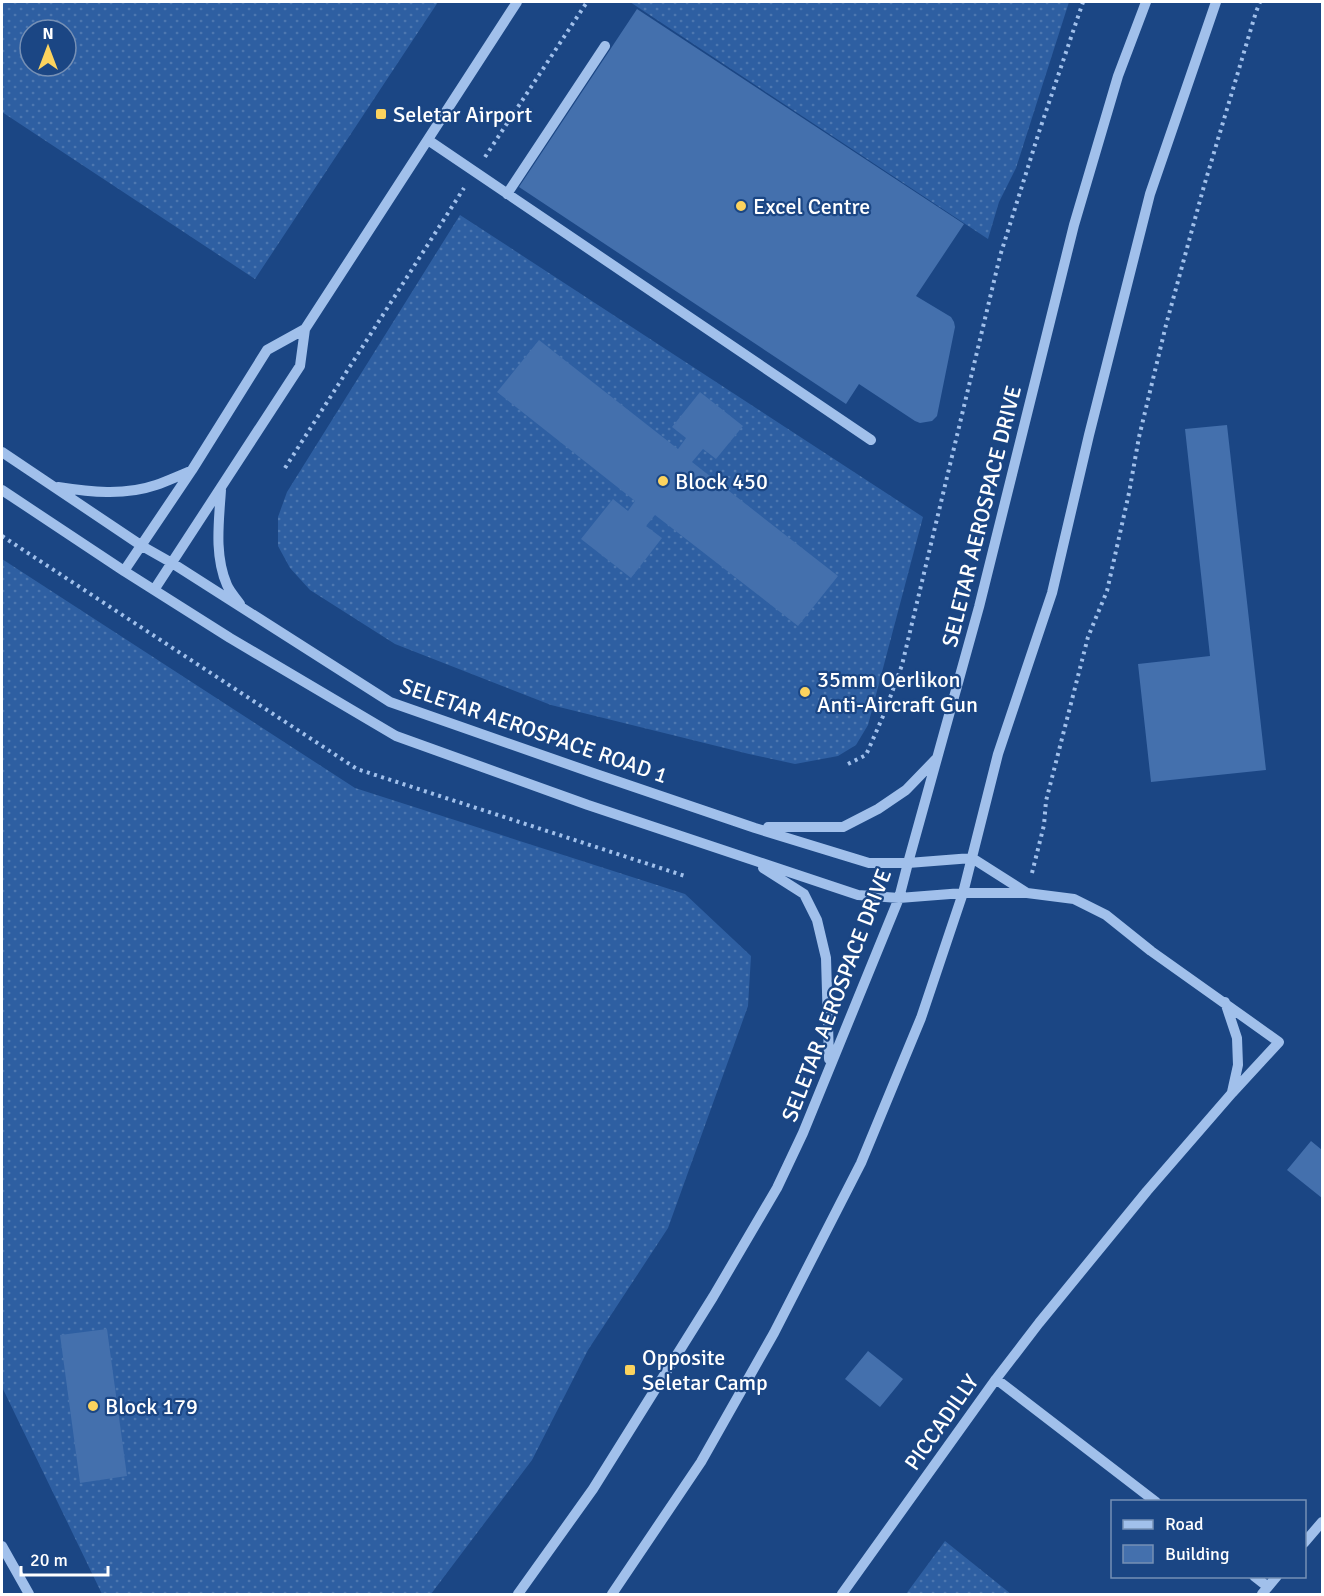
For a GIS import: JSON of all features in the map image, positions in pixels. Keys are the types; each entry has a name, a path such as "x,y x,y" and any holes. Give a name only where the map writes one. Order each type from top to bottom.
{"street":[{"path":"154,590 300,366 305,329 518,2"},
{"name":"SELETAR AEROSPACE DRIVE","path":"518,1594 592,1490 713,1297 777,1188 803,1133 899,898 979,607 1074,225 1118,76 1146,2"},
{"path":"612,1594 701,1462 774,1334 861,1163 921,1018 963,893 998,754 1052,594 1089,435 1150,194 1216,2"},
{"path":"507,194 605,46"},
{"path":"428,140 871,440"},
{"path":"124,571 192,470 267,350 305,329"},
{"name":"SELETAR AEROSPACE ROAD 1","path":"2,452 142,546 390,702 755,828 869,863 908,863 972,858"},
{"path":"54,486 88,492 122,492 155,485 192,470"},
{"path":"221,487 218,532 220,560 227,586 244,609"},
{"path":"2,490 230,638 396,736 588,805 858,895 899,898 963,893 1027,893 1074,899 1106,915 1151,951 1279,1042 1147,1191 996,1378"},
{"path":"755,828 843,827 878,809 906,790 938,757"},
{"path":"748,858 804,894 817,920 826,958 830,1065"},
{"path":"972,858 1027,893"},
{"path":"1225,1002 1237,1038 1238,1065 1232,1093"},
{"name":"PICCADILLY","path":"842,1594 996,1378 1153,1500"},
{"path":"1306,1542 1323,1522"},
{"path":"2,1546 29,1594"},
{"path":"1255,1578 1265,1591 1275,1578"}],"path":[{"path":"285,468 474,172 587,2"},
{"path":"848,764 866,755 902,665 1000,256 1083,2"},
{"path":"1027,893 1044,825 1046,801 1088,637 1107,591 1130,493 1139,437 1166,325 1204,186 1260,2"},
{"path":"2,536 357,769 685,876"}],"shaded area":[{"path":"2,2 438,2 255,279 2,112"},
{"path":"630,2 1069,2 1016,168 999,202 988,239"},
{"path":"460,215 923,517 868,725 856,745 838,756 795,764 551,705 395,644 310,590 290,568 278,546 278,517 287,492"},
{"path":"2,559 355,788 685,894 751,956 748,1006 668,1228 588,1350 532,1460 431,1594 102,1594 2,1387"},
{"path":"945,1541 1011,1594 906,1594"}],"building":[{"name":"Excel Centre","path":"637,9 964,224 916,296 951,317 955,327 937,416 932,421 920,423 915,421 859,384 846,404 519,187"},
{"name":"Block 450","path":"539,340 678,449 686,438 672,427 700,392 743,426 716,459 703,449 692,462 838,576 798,626 655,515 646,526 662,538 631,578 581,539 613,499 628,511 635,501 497,392"},
{"path":"1227,425 1266,770 1151,782 1138,664 1210,656 1185,429"},
{"path":"1311,1141 1322,1150 1322,1198 1287,1170"},
{"name":"Block 179","path":"107,1329 127,1476 80,1483 60,1335"},
{"path":"868,1351 903,1379 880,1407 845,1379"}],"place":[{"name":"Seletar Airport","path":"381,114"},
{"name":"Excel Centre","path":"741,206"},
{"name":"Block 450","path":"663,481"},
{"name":"35mm Oerlikon Anti-Aircraft Gun","path":"805,692"},
{"name":"Opposite Seletar Camp","path":"630,1370"},
{"name":"Block 179","path":"93,1406"}]}
